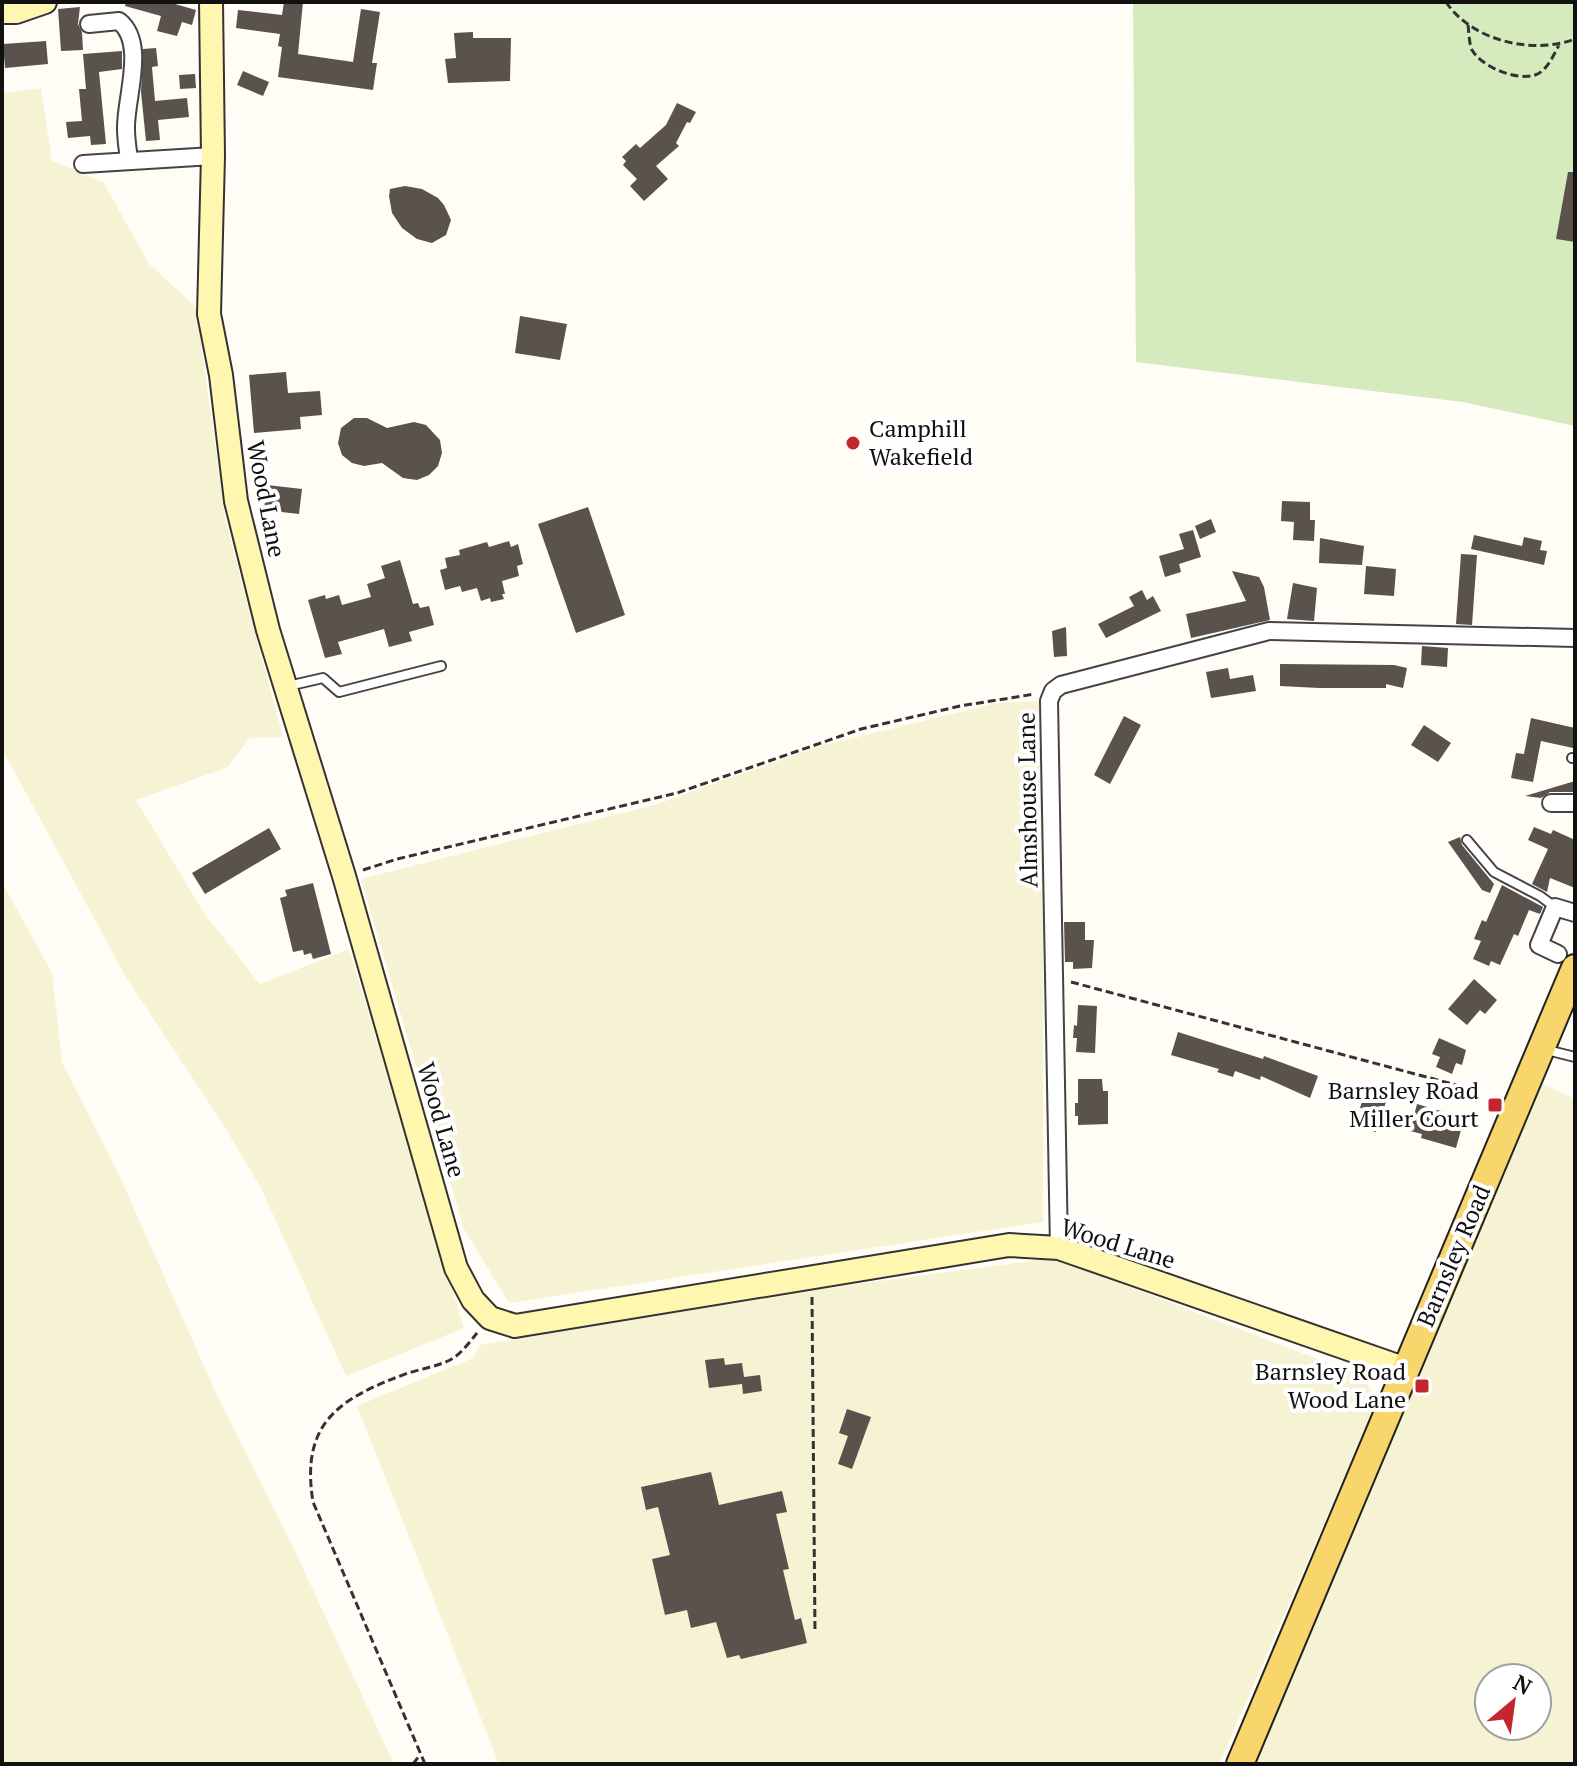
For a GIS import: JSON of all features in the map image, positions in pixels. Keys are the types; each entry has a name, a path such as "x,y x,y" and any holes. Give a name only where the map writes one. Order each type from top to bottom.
{"main road":[{"name":"Barnsley Road","path":"1240,1764 1542,1048 1566,961"}],"street":[{"path":"2,12 16,12 45,2"},
{"name":"Wood Lane","path":"211,2 213,156 209,314 221,375 236,501 284,687 344,876 456,1268 473,1300 490,1318 515,1326 1009,1245 1059,1248 1406,1369"},
{"path":"89,24 119,21 130,35 133,70 125,128 129,161"},
{"path":"83,164 213,156"},
{"name":"Almshouse Lane","path":"1059,1248 1049,701 1053,691 1061,685 1269,631 1575,638"},
{"path":"1551,803 1575,803"},
{"path":"1566,961 1539,945 1555,907 1575,913"}],"lane":[{"path":"284,687 323,678 339,692 441,666"},
{"path":"1467,840 1494,872 1555,907"},
{"path":"1542,1048 1575,1057"}],"path":[{"path":"1446,2 1468,25 1502,40 1559,45 1575,39"},
{"path":"1468,25 1472,49 1489,66 1514,75 1536,75 1549,64 1559,45"},
{"path":"344,876 397,859 677,793 861,729 960,706 1053,691"},
{"path":"1055,978 1475,1090"},
{"path":"812,1276 815,1633"},
{"path":"425,1764 313,1502 310,1459 330,1414 348,1399 395,1378 450,1360 490,1318"},
{"path":"413,1764 420,1754"}],"shaded area":[{"path":"41,88 52,161 103,182 150,265 196,307 226,523 283,737 250,738 228,767 136,800 204,913 260,984 349,949 464,1328 346,1376 261,1188 221,1121 127,979 2,749 2,93"},
{"path":"1043,701 1043,1222 509,1303 464,1229 361,879 654,805 820,746 997,703"},
{"path":"2,882 52,973 62,1062 119,1175 216,1393 295,1551 394,1764 2,1764"},
{"path":"1530,1078 1575,1099 1575,1764 1240,1764"},
{"path":"1053,1258 1365,1377 1376,1404 1219,1764 499,1764 357,1406 473,1358 480,1345 820,1289"}],"green space":[{"path":"1133,2 1575,2 1575,426 1463,402 1136,362"}],"building":[{"path":"126,2 168,2 196,10 192,25 182,22 177,36 157,31 161,16 125,6"},
{"path":"284,2 303,2 298,54 353,62 361,9 380,12 372,63 377,63 373,90 278,77 282,47 278,46 280,34 236,28 238,10 282,15"},
{"path":"80,7 78,24 82,32 83,50 61,51 58,9"},
{"path":"473,32 473,38 511,38 510,81 448,83 445,59 456,58 454,33"},
{"path":"46,41 48,64 5,68 3,44"},
{"path":"156,48 158,66 152,67 155,101 187,98 189,117 158,120 160,140 146,141 141,92 143,49"},
{"path":"122,51 122,69 99,72 106,144 91,145 90,136 68,138 66,122 82,121 79,89 86,89 83,54"},
{"path":"243,71 269,82 263,96 237,85"},
{"path":"195,74 196,88 180,89 179,75"},
{"path":"677,103 696,112 676,143 679,146 656,166 668,179 644,201 630,186 637,179 623,165 626,161 622,157 636,144 640,148 666,125"},
{"path":"1568,172 1575,172 1575,242 1556,239"},
{"path":"405,186 422,189 444,205 451,220 446,235 432,243 417,239 402,228 392,213 389,196 390,189"},
{"path":"520,316 567,324 560,360 515,353"},
{"path":"286,372 288,393 320,391 322,415 300,417 301,429 254,433 249,375"},
{"path":"354,418 367,418 387,428 414,422 426,425 440,440 442,453 438,466 429,475 417,480 403,478 382,463 364,466 352,463 342,455 338,443 341,428"},
{"path":"267,485 302,489 299,514 264,510"},
{"path":"1282,501 1310,502 1310,520 1315,520 1314,541 1293,540 1294,522 1281,521"},
{"path":"588,507 625,615 576,633 538,524"},
{"path":"1211,519 1216,532 1200,539 1195,526"},
{"path":"1193,530 1201,557 1179,564 1181,572 1165,577 1159,556 1184,549 1179,534"},
{"path":"1474,535 1522,546 1524,537 1542,541 1540,550 1547,551 1544,565 1471,549"},
{"path":"1320,538 1364,546 1362,565 1319,563"},
{"path":"509,541 511,547 518,544 523,564 517,566 519,576 502,581 504,599 481,601 477,588 462,592 460,586 445,590 440,570 447,568 445,558 460,555 459,550 487,542 489,547"},
{"path":"1461,554 1477,555 1472,625 1456,624"},
{"path":"400,560 413,604 418,603 420,608 429,606 434,625 409,632 412,641 389,647 384,629 338,642 342,654 325,658 308,600 339,595 342,605 371,597 367,584 385,578 381,566"},
{"path":"1366,566 1396,569 1394,596 1364,594"},
{"path":"1232,571 1259,577 1270,620 1191,638 1186,614 1246,601"},
{"path":"1293,583 1317,588 1314,621 1287,619"},
{"path":"1142,590 1147,600 1153,596 1161,611 1106,638 1098,624 1134,606 1129,597"},
{"path":"1066,627 1067,656 1054,657 1052,631"},
{"path":"1422,646 1448,648 1447,667 1421,665"},
{"path":"1280,664 1394,665 1407,668 1403,688 1386,684 1386,688 1319,688 1280,686"},
{"path":"1228,668 1230,679 1253,675 1256,691 1211,698 1206,672"},
{"path":"1124,716 1141,725 1110,784 1094,775"},
{"path":"1531,718 1575,728 1573,748 1541,741 1533,782 1511,778 1516,753 1524,754"},
{"path":"1424,725 1451,743 1438,762 1411,745"},
{"path":"1575,781 1575,792 1550,792 1541,798 1525,796"},
{"path":"1534,827 1551,834 1553,830 1575,840 1575,888 1550,878 1547,892 1532,884 1548,849 1528,840"},
{"path":"269,828 281,849 205,894 192,873"},
{"path":"1460,837 1462,845 1494,884 1490,893 1482,890 1448,842"},
{"path":"313,883 331,954 313,959 311,953 304,955 303,950 293,952 280,898 287,896 285,890"},
{"path":"1502,885 1543,907 1540,914 1529,910 1500,965 1491,961 1489,966 1473,959 1481,941 1474,939 1482,920 1486,922"},
{"path":"1064,922 1085,922 1085,940 1094,940 1092,968 1073,969 1073,962 1065,962"},
{"path":"1474,979 1497,1000 1485,1014 1480,1010 1467,1025 1448,1009"},
{"path":"1078,1005 1097,1006 1095,1053 1076,1052 1077,1038 1073,1038"},
{"path":"1178,1032 1263,1059 1264,1056 1318,1076 1310,1098 1261,1076 1260,1080 1235,1071 1233,1077 1217,1072 1219,1069 1171,1055"},
{"path":"1439,1038 1466,1050 1462,1065 1456,1063 1452,1074 1436,1067 1440,1057 1432,1054"},
{"path":"1078,1079 1102,1079 1103,1091 1108,1091 1108,1124 1078,1125 1075,1103 1078,1103"},
{"path":"1364,1095 1386,1102 1376,1132 1360,1127 1365,1109 1360,1108"},
{"path":"1417,1104 1444,1112 1443,1117 1463,1123 1456,1148 1421,1138 1422,1134 1410,1131"},
{"path":"724,1358 725,1365 742,1363 744,1377 760,1375 762,1391 743,1394 742,1384 709,1388 705,1360"},
{"path":"847,1409 871,1417 852,1469 838,1464 848,1436 839,1433"},
{"path":"711,1472 719,1505 782,1491 787,1512 776,1514 789,1569 783,1570 795,1620 801,1618 807,1643 741,1659 739,1655 727,1658 716,1622 691,1628 687,1610 665,1615 652,1559 670,1555 658,1507 646,1510 641,1487"}],"place":[{"name":"Camphill Wakefield","path":"853,443"},
{"name":"Barnsley Road Miller Court","path":"1495,1105"},
{"name":"Barnsley Road Wood Lane","path":"1422,1386"}]}
